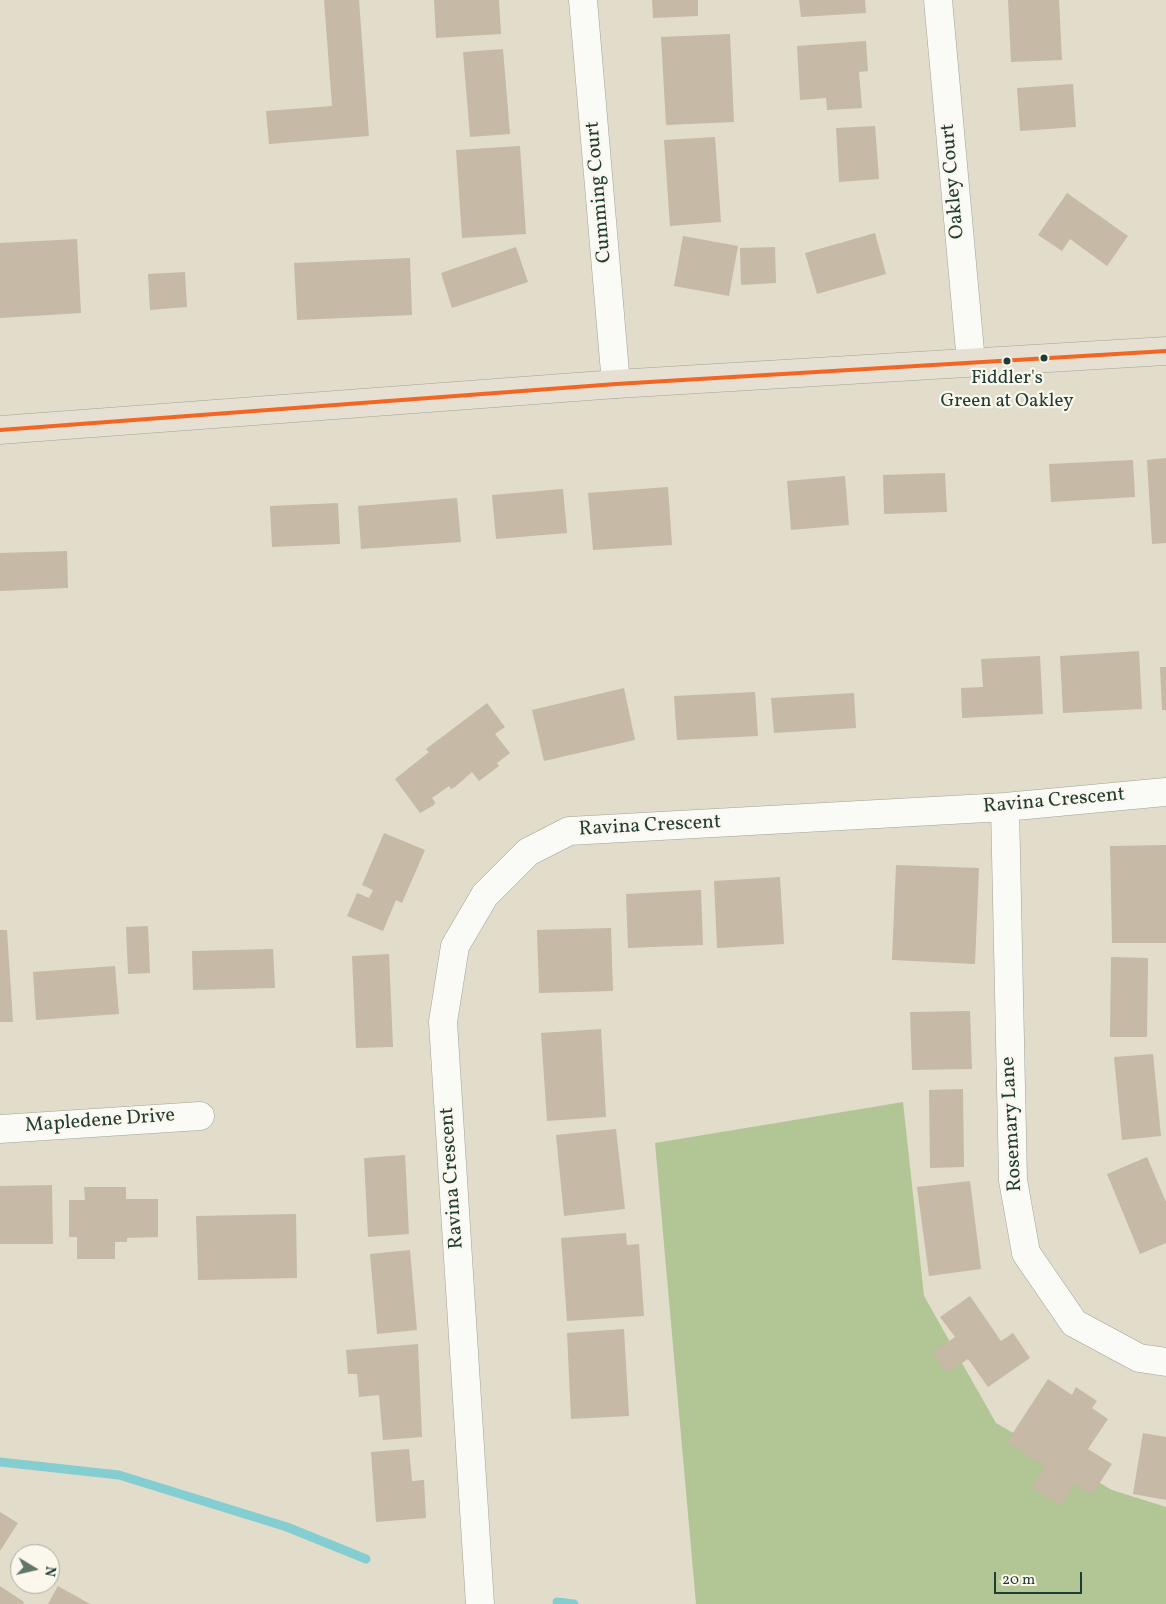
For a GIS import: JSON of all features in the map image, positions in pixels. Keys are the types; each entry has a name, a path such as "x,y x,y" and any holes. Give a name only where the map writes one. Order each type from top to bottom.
{"main road":[{"path":"0,430 616,384 1166,351"}],"street":[{"name":"Cumming Court","path":"583,0 616,384"},
{"name":"Oakley Court","path":"938,0 970,362"},
{"name":"Ravina Crescent","path":"480,1604 443,1022 455,946 485,895 528,852 569,831 1005,807 1166,792"},
{"name":"Rosemary Lane","path":"1005,807 1013,1180 1026,1254 1074,1323 1139,1358 1166,1362"},
{"name":"Mapledene Drive","path":"0,1128 200,1116"}],"green space":[{"path":"903,1102 924,1296 996,1423 1112,1490 1166,1507 1166,1604 696,1604 655,1143"}],"building":[{"path":"324,0 359,0 369,136 269,144 266,111 332,106"},
{"path":"434,0 499,0 501,34 436,38"},
{"path":"652,0 698,0 698,16 653,18"},
{"path":"799,0 865,0 866,13 801,17"},
{"path":"1008,0 1059,0 1062,60 1011,62"},
{"path":"730,34 734,122 666,125 661,37"},
{"path":"866,41 868,71 859,72 862,108 827,110 826,98 800,100 797,46"},
{"path":"503,49 510,134 470,137 463,52"},
{"path":"1073,84 1076,127 1020,131 1017,88"},
{"path":"875,126 879,179 839,182 836,128"},
{"path":"715,137 721,222 670,226 664,140"},
{"path":"520,146 526,234 462,238 456,150"},
{"path":"1067,193 1128,236 1107,266 1070,239 1062,251 1038,235"},
{"path":"875,233 886,274 817,294 805,253"},
{"path":"683,236 738,246 729,296 674,286"},
{"path":"77,239 81,313 0,318 0,243"},
{"path":"516,247 528,282 452,308 441,273"},
{"path":"775,247 776,283 741,285 740,248"},
{"path":"410,258 412,315 297,320 294,263"},
{"path":"185,272 187,307 150,310 148,274"},
{"path":"1166,458 1166,543 1152,544 1147,460"},
{"path":"1133,460 1135,497 1051,502 1049,464"},
{"path":"945,473 947,512 884,514 883,475"},
{"path":"845,476 849,525 791,530 787,481"},
{"path":"668,487 672,545 593,550 588,493"},
{"path":"563,489 567,533 496,539 492,495"},
{"path":"457,498 461,542 361,549 358,506"},
{"path":"338,503 340,544 272,547 270,506"},
{"path":"67,551 68,588 0,591 0,553"},
{"path":"1139,651 1142,709 1063,713 1060,656"},
{"path":"1040,656 1043,714 962,718 961,688 983,687 981,659"},
{"path":"1160,667 1166,667 1166,710 1162,710"},
{"path":"624,688 635,740 544,761 532,710"},
{"path":"755,692 758,736 677,740 674,696"},
{"path":"854,693 856,728 774,733 771,698"},
{"path":"487,703 505,727 495,734 510,753 497,763 499,766 479,781 472,772 455,787 451,789 449,786 432,798 435,802 434,805 420,813 395,779 429,752 426,749"},
{"path":"384,833 425,850 402,903 396,900 383,931 347,916 357,893 369,898 373,890 362,885"},
{"path":"1166,845 1166,943 1112,943 1110,846"},
{"path":"896,865 979,868 975,964 892,960"},
{"path":"780,877 784,944 717,948 714,881"},
{"path":"701,890 703,945 628,948 626,894"},
{"path":"148,926 150,973 128,974 126,927"},
{"path":"611,928 613,991 539,993 537,930"},
{"path":"0,930 7,930 13,1022 0,1022"},
{"path":"273,949 275,988 193,990 192,951"},
{"path":"389,954 393,1047 356,1048 352,956"},
{"path":"1111,957 1148,958 1147,1037 1110,1037"},
{"path":"115,966 119,1014 36,1020 33,972"},
{"path":"970,1011 972,1069 912,1070 910,1012"},
{"path":"601,1029 606,1117 547,1121 541,1033"},
{"path":"1153,1054 1161,1136 1122,1140 1114,1057"},
{"path":"963,1089 964,1167 930,1168 929,1090"},
{"path":"616,1129 625,1209 564,1216 556,1135"},
{"path":"405,1155 409,1234 368,1237 364,1158"},
{"path":"1147,1157 1166,1202 1166,1243 1140,1254 1107,1174"},
{"path":"970,1181 981,1269 929,1276 917,1187"},
{"path":"52,1185 53,1244 0,1244 0,1186"},
{"path":"84,1187 126,1187 126,1199 158,1199 158,1237 127,1238 127,1242 115,1242 115,1259 77,1259 77,1237 69,1237 69,1200 85,1200"},
{"path":"296,1214 297,1278 198,1280 196,1216"},
{"path":"626,1233 627,1245 639,1244 644,1316 567,1321 561,1238"},
{"path":"410,1250 417,1330 377,1334 370,1254"},
{"path":"970,1296 1001,1341 1013,1333 1030,1358 988,1387 968,1359 947,1373 932,1353 955,1337 940,1317"},
{"path":"624,1329 629,1416 571,1419 567,1333"},
{"path":"418,1344 422,1437 383,1440 379,1395 359,1397 357,1374 348,1374 346,1350"},
{"path":"1048,1379 1072,1395 1076,1387 1097,1401 1092,1408 1108,1419 1088,1449 1112,1464 1092,1495 1074,1484 1061,1506 1032,1487 1045,1467 1007,1442"},
{"path":"1143,1433 1166,1437 1166,1500 1133,1494"},
{"path":"409,1449 412,1481 424,1480 426,1518 376,1522 371,1452"},
{"path":"0,1512 18,1523 0,1551"},
{"path":"0,1586 24,1602 23,1604 0,1604"},
{"path":"60,1587 90,1604 48,1604 54,1594 60,1594"}],"waterway":[{"path":"0,1462 119,1475 287,1527 366,1559"},
{"path":"557,1602 574,1604"}],"transit line":[{"path":"0,430 616,384 1166,351"}],"place":[{"name":"Fiddler's Green at Oakley","path":"1007,361"}]}
